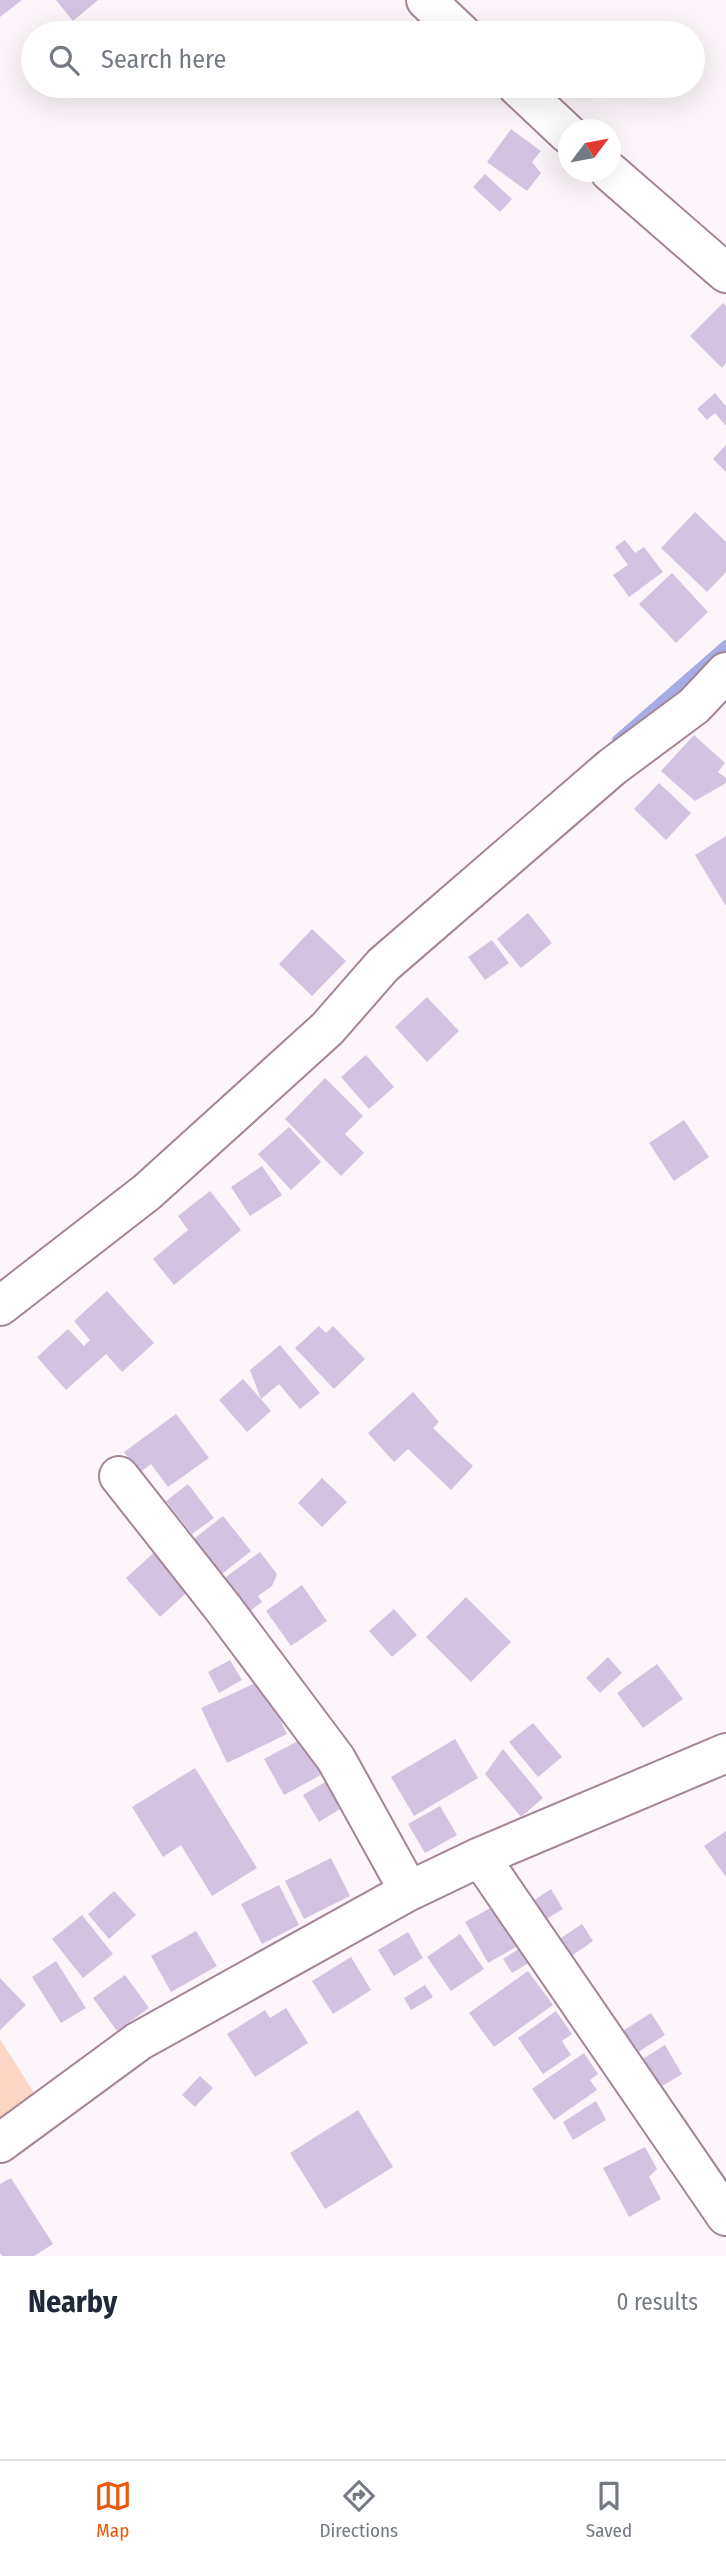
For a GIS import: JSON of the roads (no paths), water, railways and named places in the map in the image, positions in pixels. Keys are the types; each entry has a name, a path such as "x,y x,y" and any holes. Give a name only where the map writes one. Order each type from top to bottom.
{"street":[{"path":"426,0 448,21"},
{"path":"530,98 558,124"},
{"path":"621,182 726,273"},
{"path":"0,1306 147,1192 327,1029 383,965 612,767 694,706 726,672"},
{"path":"119,1476 223,1608 336,1759 409,1891"},
{"path":"0,2143 139,2041 409,1891 480,1857 726,1753"},
{"path":"480,1857 726,2216"}],"waterway":[{"path":"617,740 726,645"}]}
